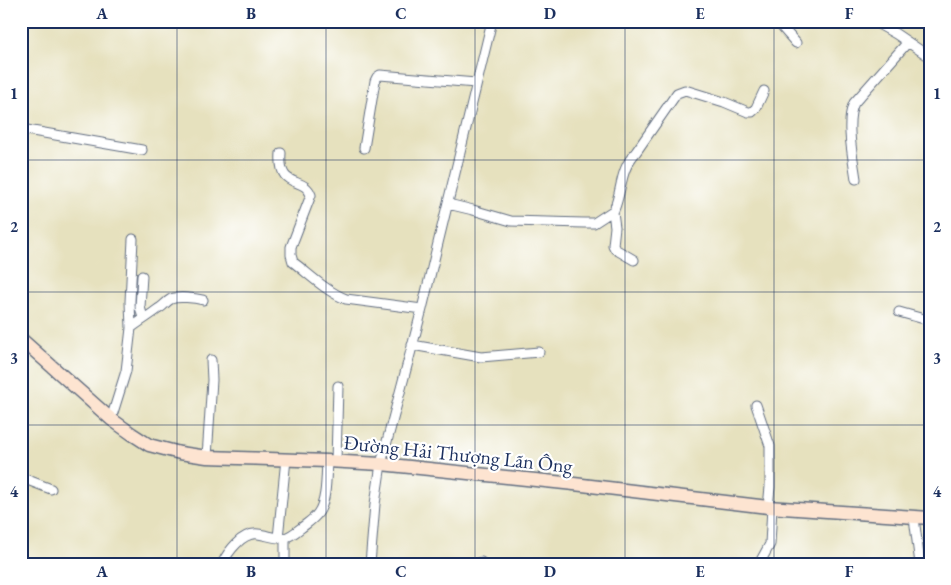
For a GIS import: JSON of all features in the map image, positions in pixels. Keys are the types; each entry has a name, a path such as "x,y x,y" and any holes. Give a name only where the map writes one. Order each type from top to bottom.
{"street":[{"path":"370,564 375,504 381,464 422,309 492,21"},
{"path":"781,21 781,26 796,44"},
{"path":"873,21 930,56"},
{"path":"856,178 850,118 852,107 908,42"},
{"path":"364,148 377,76 476,84"},
{"path":"448,204 511,221 594,223 616,208 625,167 677,93 685,90 752,112 764,91"},
{"path":"21,129 142,150"},
{"path":"281,152 280,167 283,174 308,190 311,195 291,246 293,262 341,298 422,309"},
{"path":"612,212 615,228 613,245 615,249 634,260"},
{"path":"111,419 126,371 131,328 130,302 133,239"},
{"path":"142,276 140,307 143,318"},
{"path":"131,328 171,299 196,298 203,300"},
{"path":"899,312 924,319 930,317"},
{"name":"Đường Hải Thượng Lãn Ông","path":"21,339 111,419 149,445 180,454 207,457 381,464 770,507 930,518"},
{"path":"412,345 481,357 539,352"},
{"path":"207,457 212,380 211,360"},
{"path":"222,564 230,550 250,534 288,538 318,513 324,498 331,461 338,386"},
{"path":"756,405 770,446 770,544 759,564"},
{"path":"285,559 281,538 286,460"},
{"path":"21,478 52,489"},
{"path":"914,518 920,564"}]}
